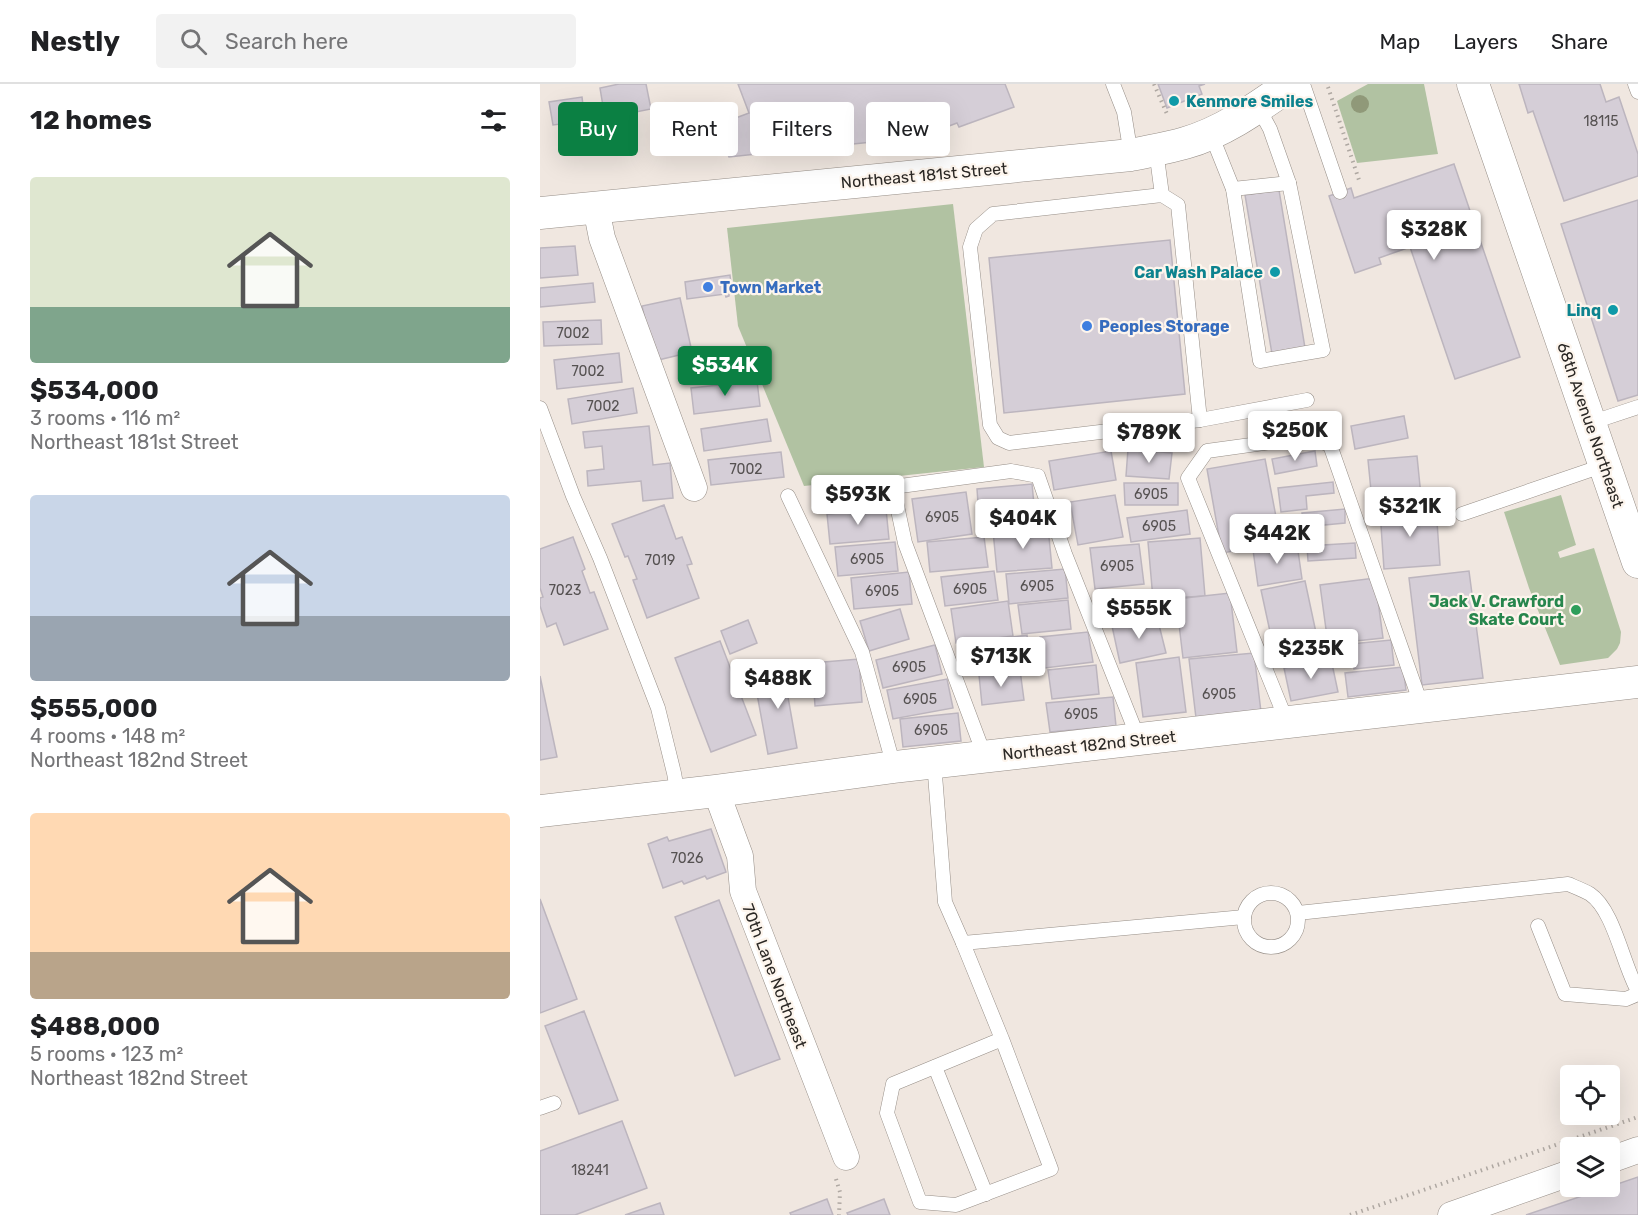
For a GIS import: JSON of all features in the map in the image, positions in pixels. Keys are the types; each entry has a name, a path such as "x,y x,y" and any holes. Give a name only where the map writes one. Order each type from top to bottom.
{"street":[{"name":"Northeast 181st Street","path":"540,213 1143,152 1186,143 1211,134 1258,107 1291,84"},
{"name":"68th Avenue Northeast","path":"1473,84 1638,562"},
{"path":"596,208 602,238 694,488"},
{"name":"Northeast 182nd Street","path":"540,811 716,791 934,762 1638,682"},
{"name":"70th Lane Northeast","path":"716,791 740,856 743,891 846,1157"},
{"path":"1620,1156 1638,1150"},
{"path":"1451,1215 1560,1177"}],"lane":[{"path":"1113,84 1143,152 1161,176 1161,195"},
{"path":"1303,84 1340,192"},
{"path":"1635,84 1638,92"},
{"path":"1211,134 1233,189 1260,361 1323,350 1289,183 1270,129 1258,107"},
{"path":"1233,189 1289,183"},
{"path":"1200,420 1179,206 1161,195 993,213 976,229 970,247 990,425 998,438 1010,443 1200,420 1307,400"},
{"path":"1590,423 1638,407"},
{"path":"540,408 658,708 678,795"},
{"path":"1287,722 1188,478 1207,451 1308,437 1330,445 1422,707"},
{"path":"1462,514 1605,465"},
{"path":"985,757 905,543 893,487 1011,471 1038,476 1065,554 1139,740"},
{"path":"788,496 862,652 894,767"},
{"path":"934,762 945,902 1002,1039 1051,1169 956,1205 920,1202 888,1113 893,1084 1002,1039"},
{"path":"1298,913 1568,884 1590,894 1602,906 1638,993 1626,999 1564,994 1538,926"},
{"path":"1271,893 1288,899 1298,913 1299,922 1297,930 1285,944 1277,947 1259,945 1251,939 1246,932 1244,917 1248,906 1255,899 1271,893"},
{"path":"963,943 1244,917"},
{"path":"935,1067 986,1194"}],"path":[{"path":"1155,84 1167,114"},
{"path":"1328,87 1359,180"},
{"path":"1350,1215 1638,1117"},
{"path":"839,1215 840,1192 833,1168 846,1157"}],"green space":[{"path":"1368,84 1424,84 1438,154 1357,163 1337,101"},
{"path":"953,204 984,467 804,486 738,326 727,228"},
{"name":"Jack V. Crawford Skate Court","path":"1561,495 1576,545 1558,552 1560,558 1594,548 1621,632 1617,649 1608,658 1560,665 1529,588 1504,512"}],"building":[{"path":"619,84 646,84 650,109 638,112 638,102 602,102 600,88"},
{"path":"738,84 1005,84 1014,107 959,127 957,123 950,126 950,102 866,102 866,143 854,144 854,102 750,102 750,155 729,157 738,156 738,117 749,113"},
{"name":"Kenmore Smiles","path":"1158,84 1205,84 1199,86 1202,94 1167,108"},
{"path":"1519,84 1600,84 1606,102 1619,97 1638,154 1638,176 1564,201 1533,111 1528,113"},
{"path":"582,97 583,102 558,102 558,124 553,125 549,102"},
{"path":"1454,164 1520,357 1455,379 1410,247 1379,258 1381,264 1355,273 1329,196 1351,188 1354,198"},
{"name":"Car Wash Palace","path":"1279,190 1305,348 1272,354 1245,195"},
{"name":"Linq","path":"1638,200 1638,395 1618,401 1561,224"},
{"name":"Peoples Storage","path":"1170,240 1185,394 1004,413 989,258"},
{"path":"575,246 578,275 540,278 540,248"},
{"name":"Town Market","path":"730,275 732,293 729,293 729,296 726,297 725,294 687,299 685,282"},
{"path":"593,283 595,302 540,307 540,288"},
{"path":"680,298 692,352 654,361 642,306"},
{"path":"601,320 602,344 544,346 543,322"},
{"path":"745,348 747,368 692,374 690,354"},
{"path":"619,353 622,382 557,389 554,360"},
{"path":"757,381 760,406 694,414 691,388"},
{"path":"633,388 637,413 572,424 568,399"},
{"path":"1404,416 1408,438 1355,449 1351,426"},
{"path":"767,419 771,441 704,451 701,429"},
{"path":"649,426 653,465 670,463 673,498 643,501 641,481 588,486 587,471 604,469 602,446 585,448 583,432"},
{"path":"1128,449 1172,453 1169,479 1126,476"},
{"path":"1111,451 1116,480 1054,490 1049,461"},
{"path":"1315,451 1317,466 1275,474 1272,459"},
{"path":"781,452 784,477 711,485 708,460"},
{"path":"1417,456 1422,506 1373,511 1368,460"},
{"path":"1265,459 1281,543 1222,553 1207,469"},
{"path":"875,479 878,506 815,512 812,485"},
{"path":"1333,482 1334,493 1306,496 1307,509 1281,512 1278,488"},
{"path":"1124,483 1178,483 1178,505 1125,505"},
{"path":"1032,484 1036,525 980,530 977,489"},
{"path":"966,492 972,534 918,542 912,499"},
{"path":"1115,495 1123,537 1078,545 1070,502"},
{"path":"664,505 676,539 682,537 692,564 687,565 699,598 647,618 633,580 637,579 628,556 625,557 612,524"},
{"path":"1436,507 1440,565 1384,569 1380,511"},
{"path":"886,509 889,539 830,544 827,514"},
{"path":"1345,509 1345,523 1304,527 1302,513"},
{"path":"1187,510 1190,534 1131,542 1127,518"},
{"path":"1048,527 1052,568 997,572 993,531"},
{"path":"573,537 585,569 582,571 590,593 594,592 608,629 564,645 556,623 547,627 540,606 540,598 543,597 540,588 540,549"},
{"path":"984,537 988,567 930,572 927,542"},
{"path":"1200,538 1205,596 1153,599 1148,542"},
{"path":"895,542 898,571 838,576 835,547"},
{"path":"1355,543 1356,558 1308,561 1307,546"},
{"path":"1139,544 1144,584 1095,589 1090,548"},
{"path":"1297,544 1302,579 1258,586 1253,550"},
{"path":"1065,569 1068,598 1009,604 1006,574"},
{"path":"994,571 998,600 945,606 941,577"},
{"path":"1469,571 1483,678 1422,685 1409,578"},
{"path":"909,572 912,604 854,609 851,578"},
{"path":"1375,578 1383,638 1328,644 1320,585"},
{"path":"1305,581 1321,656 1277,664 1261,590"},
{"path":"1230,593 1237,652 1183,658 1176,599"},
{"path":"1148,596 1152,615 1108,623 1105,605"},
{"path":"1068,600 1071,629 1022,634 1018,605"},
{"path":"1008,601 1013,636 956,643 951,609"},
{"path":"900,609 909,639 869,651 860,621"},
{"path":"1157,617 1166,653 1120,663 1112,626"},
{"path":"748,620 757,643 730,654 721,631"},
{"path":"1088,632 1093,662 1045,668 1040,637"},
{"path":"1027,635 1030,665 970,672 966,643"},
{"path":"1391,640 1394,665 1354,669 1351,644"},
{"path":"720,641 756,735 711,752 675,658"},
{"path":"935,645 942,674 883,688 876,660"},
{"path":"1254,653 1261,712 1196,718 1189,659"},
{"path":"1179,657 1186,712 1143,717 1136,663"},
{"path":"859,659 862,702 815,706 812,663"},
{"path":"1331,659 1338,692 1291,701 1284,668"},
{"path":"1096,665 1099,694 1052,699 1048,670"},
{"path":"1403,667 1406,690 1348,697 1345,673"},
{"path":"794,668 799,695 788,697 797,748 768,754 755,683 771,680 770,672"},
{"path":"1020,670 1024,700 982,705 979,675"},
{"path":"540,676 557,757 540,760"},
{"path":"947,679 953,708 893,719 887,690"},
{"path":"1113,697 1116,726 1050,732 1046,703"},
{"path":"958,713 961,741 903,747 900,719"},
{"path":"711,829 726,872 707,879 705,876 684,884 682,881 663,888 648,844 667,837 669,841"},
{"path":"540,899 577,999 540,1013"},
{"path":"719,900 780,1059 735,1076 675,917"},
{"path":"584,1011 618,1100 579,1114 545,1026"},
{"path":"622,1121 647,1188 575,1215 540,1215 540,1151"},
{"path":"1638,1177 1638,1215 1526,1215 1579,1197 1620,1197 1620,1183"},
{"path":"827,1199 833,1215 791,1215 790,1213"},
{"path":"884,1199 890,1215 848,1215 847,1213"},
{"path":"660,1203 664,1215 625,1215"}],"place":[{"name":"Kenmore Smiles","path":"1174,101"},
{"name":"Car Wash Palace","path":"1275,272"},
{"name":"Town Market","path":"708,287"},
{"name":"Linq","path":"1613,310"},
{"name":"Peoples Storage","path":"1087,326"},
{"name":"Jack V. Crawford Skate Court","path":"1576,610"}]}
